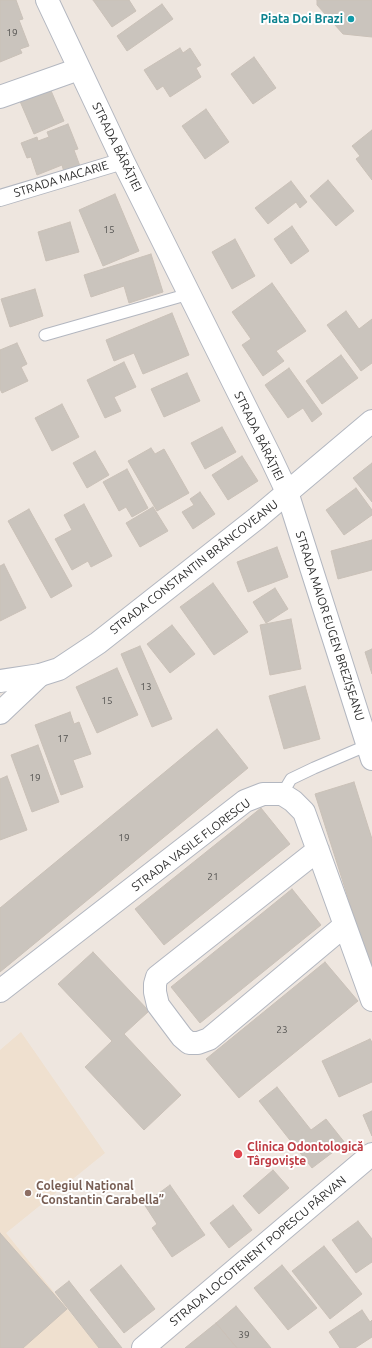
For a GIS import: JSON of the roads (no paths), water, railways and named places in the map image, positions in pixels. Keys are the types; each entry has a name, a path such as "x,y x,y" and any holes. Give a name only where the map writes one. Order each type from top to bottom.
{"street":[{"name":"STRADA BĂRĂȚIEI","path":"47,0 123,161 287,492"},
{"path":"0,97 79,69"},
{"name":"STRADA MACARIE","path":"0,198 123,161"},
{"name":"STRADA CONSTANTIN BRÂNCOVEANU","path":"0,681 40,675 59,669 98,643 257,518 372,421"},
{"name":"STRADA MAIOR EUGEN BREZIȘEANU","path":"287,492 370,752"},
{"path":"0,713 40,675"},
{"name":"STRADA VASILE FLORESCU","path":"0,990 245,801 263,794 282,794"},
{"path":"282,794 293,801 304,812 372,1000"},
{"path":"318,850 157,977 154,984 154,992 158,1005 182,1038 189,1044 198,1044 209,1039 344,926"},
{"name":"STRADA LOCOTENENT POPESCU PÂRVAN","path":"143,1348 372,1154"}],"lane":[{"path":"45,335 189,294"},
{"path":"282,794 291,779 314,768 370,752"}],"place":[{"name":"Piata Doi Brazi","path":"351,19"},
{"name":"Clinica Odontologică Târgoviște","path":"238,1154"},
{"name":"Colegiul Național “Constantin Carabella”","path":"28,1193"}]}
